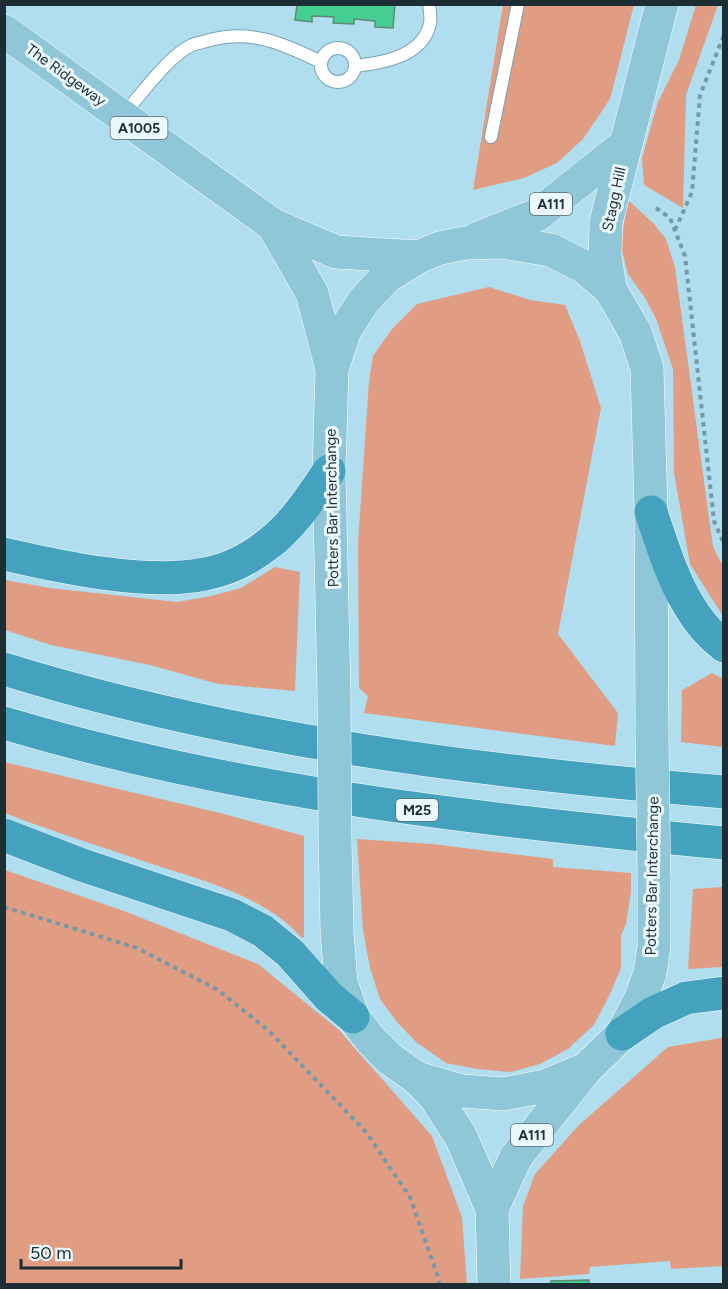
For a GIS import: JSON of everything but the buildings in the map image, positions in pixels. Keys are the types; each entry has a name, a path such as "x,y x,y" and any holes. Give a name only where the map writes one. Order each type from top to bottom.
{"highway":[{"path":"4,554 140,576 175,578 206,574 229,567 268,545 301,511 329,471"},
{"path":"651,512 665,554 682,593 695,616 723,646"},
{"path":"4,669 100,696 220,725 296,739 485,767 723,792"},
{"name":"M25","path":"4,723 114,753 286,789 515,823 723,843"},
{"path":"4,835 82,865 232,915 263,931 290,953 329,997 353,1017"},
{"path":"622,1034 653,1013 686,998 723,993"}],"main road":[{"name":"Stagg Hill","path":"610,289 605,256 606,222 662,4"},
{"name":"The Ridgeway","path":"4,31 273,225 336,252 417,257"},
{"name":"Stagg Hill","path":"465,243 537,215 625,144"},
{"name":"The Ridgeway","path":"273,225 312,293 332,369"},
{"name":"Potters Bar Interchange","path":"502,242 551,250 584,267 610,289 635,332 647,368 651,512 654,877 654,946 650,973 640,1000 622,1034 586,1069 545,1086 504,1094 462,1091 417,1078 390,1059 370,1039 353,1017 341,983 337,932 334,613 329,471 332,369 345,330 363,302 386,277 417,257 440,248 465,243 502,242"},
{"name":"A111","path":"492,1209 516,1157 562,1096 586,1069"},
{"name":"A111","path":"417,1078 436,1098 462,1137 492,1209 494,1284"}],"lane":[{"path":"355,66 384,62 402,56 422,40 430,23 429,4"},
{"path":"491,137 518,4"},
{"path":"123,116 166,65 191,45 224,36 256,37 282,43 321,62"},
{"path":"338,48 352,56 355,66 347,80 337,82 327,78 321,68 321,62 327,52 338,48"}],"path":[{"path":"675,230 692,192 700,95 723,35"},
{"path":"656,207 670,218 685,256 714,521 723,544"},
{"path":"4,907 137,948 218,990 269,1031 366,1132 410,1197 439,1284"}],"shaded area":[{"path":"503,5 634,5 610,99 583,139 557,163 524,178 473,190"},
{"path":"696,5 718,5 686,95 683,208 644,185 642,158 658,102 679,60"},
{"path":"627,199 653,223 666,239 675,267 713,547 723,566 723,616 690,564 674,473 673,369 656,319 628,274 621,247"},
{"path":"489,287 530,300 565,305 580,341 601,408 558,634 618,713 615,746 364,713 368,696 359,688 358,543 369,381 373,356 392,329 417,304"},
{"path":"275,567 300,572 295,691 218,684 150,665 51,645 5,630 5,580 50,588 177,602 241,588"},
{"path":"712,673 723,679 723,747 681,742 682,690"},
{"path":"4,762 220,813 304,836 304,937 302,938 271,911 233,892 5,813"},
{"path":"357,839 432,844 553,859 553,867 631,873 631,892 626,924 621,936 621,968 594,1025 568,1049 540,1064 511,1072 446,1063 416,1042 380,999 370,968 363,930"},
{"path":"5,870 124,911 258,964 339,1030 432,1136 462,1217 467,1284 5,1284"},
{"path":"723,887 723,967 688,969 693,889"},
{"path":"723,1035 723,1266 671,1269 670,1261 590,1267 589,1274 520,1279 523,1206 535,1174 579,1125 668,1047 721,1038"}]}
